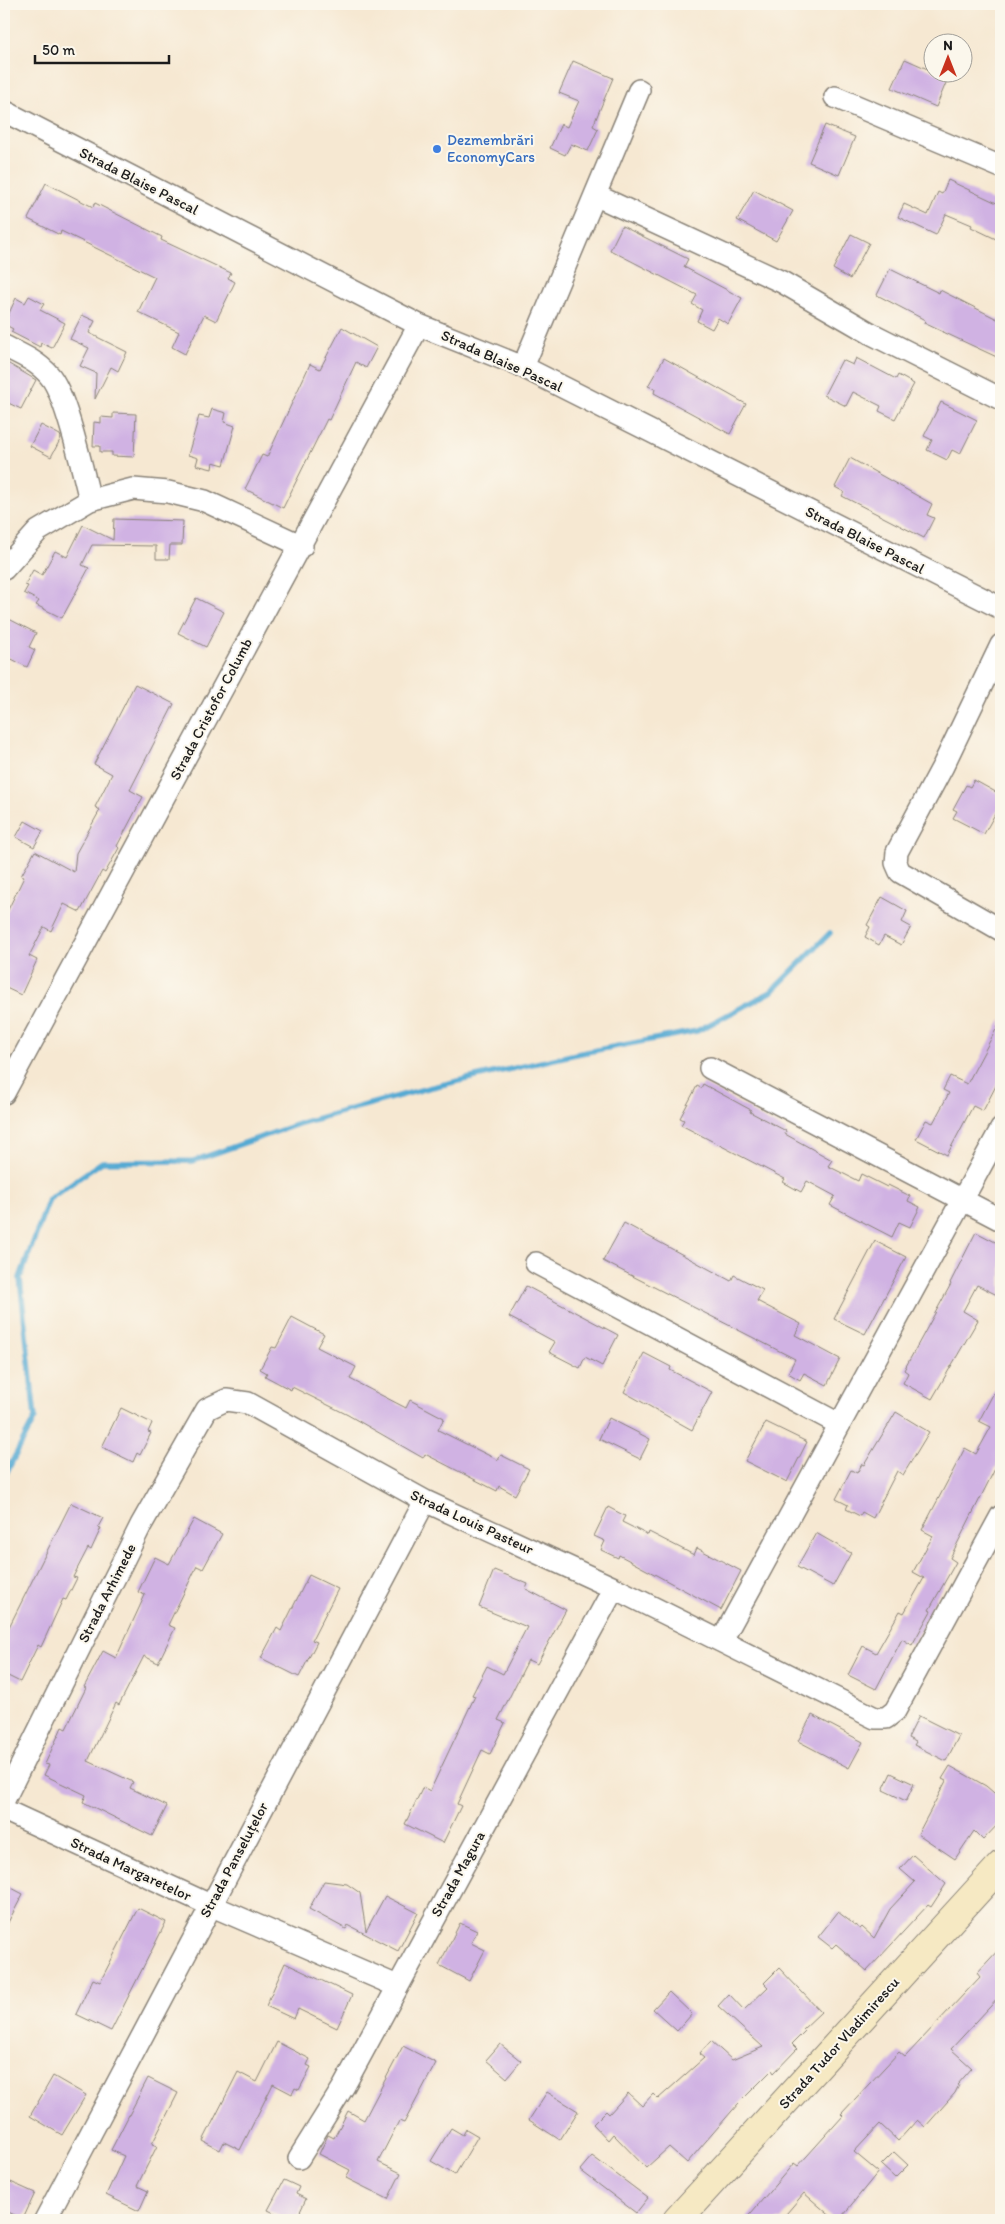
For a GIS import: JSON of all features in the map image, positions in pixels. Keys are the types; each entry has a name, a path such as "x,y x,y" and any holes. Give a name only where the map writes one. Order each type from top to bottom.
{"street":[{"path":"523,367 639,90"},
{"path":"836,98 1001,167"},
{"name":"Strada Blaise Pascal","path":"4,112 419,325 523,367 1001,608"},
{"path":"595,195 782,282 870,333 1001,399"},
{"name":"Strada Cristofor Columb","path":"4,1093 419,325"},
{"path":"4,346 35,362 51,376 61,396 90,500"},
{"path":"4,569 38,531 90,500 132,489 168,492 205,501 301,545"},
{"path":"1001,645 943,766 897,852 896,863 900,872 1001,930"},
{"path":"710,1068 1001,1220"},
{"path":"722,1640 1001,1129"},
{"path":"536,1263 839,1424"},
{"name":"Strada Louis Pasteur","path":"226,1400 248,1403 425,1501 722,1640 875,1718 886,1718 894,1711 1001,1516"},
{"name":"Strada Arhimede","path":"4,1800 141,1525 207,1409 226,1400"},
{"name":"Strada Panseluțelor","path":"45,2220 425,1501"},
{"name":"Strada Magura","path":"300,2158 344,2086 614,1588"},
{"name":"Strada Margaretelor","path":"4,1810 210,1905 397,1986"},
{"name":"Strada Tudor Vladimirescu","path":"677,2220 1001,1864"}],"building":[{"path":"905,59 922,67 922,82 946,82 936,107 892,88"},
{"path":"573,61 613,78 593,126 598,129 588,151 571,144 565,155 550,148 561,124 567,127 579,101 559,93"},
{"path":"825,125 855,137 839,175 809,162"},
{"path":"948,180 1001,205 1001,229 996,239 971,227 972,225 946,214 936,235 898,217 904,204 928,215 938,192 942,194"},
{"path":"46,183 93,207 95,203 162,237 161,240 231,273 228,278 235,282 216,321 204,315 185,354 172,347 179,332 138,312 155,277 61,231 60,235 28,219"},
{"path":"754,190 793,211 776,241 737,220"},
{"path":"622,226 688,259 684,267 742,298 728,324 718,318 712,329 697,321 702,310 692,304 697,295 610,250"},
{"path":"851,234 869,243 850,279 833,269"},
{"path":"890,269 939,293 940,290 1001,321 1001,359 924,323 925,320 877,295"},
{"path":"29,296 44,304 40,310 65,323 52,348 41,343 40,347 11,332 13,329 4,324 16,298 25,303"},
{"path":"82,315 95,321 89,333 127,352 118,371 111,367 95,399 96,373 80,366 89,348 70,339"},
{"path":"342,327 377,347 366,368 356,362 329,420 327,419 283,508 245,489 262,455 267,457 310,364 320,369"},
{"path":"664,358 746,404 730,434 654,393 655,389 648,386"},
{"path":"856,358 896,379 898,375 914,384 895,419 879,411 881,406 853,392 846,406 824,395 842,360 853,365"},
{"path":"4,361 36,380 21,409 4,401"},
{"path":"941,402 977,420 960,454 952,450 947,460 927,450 932,440 924,436"},
{"path":"212,409 226,413 224,422 235,426 224,465 213,462 212,469 196,465 198,458 188,455 199,416 209,418"},
{"path":"113,413 136,414 134,457 112,456 112,452 100,452 100,446 93,446 94,422 101,423 101,417 113,418"},
{"path":"41,425 60,435 61,438 51,457 30,446"},
{"path":"850,458 932,504 927,515 934,518 924,538 842,496 844,492 835,487"},
{"path":"114,519 183,521 182,545 170,545 169,559 156,559 156,546 92,545 82,565 89,568 62,618 36,605 39,601 24,593 28,586 25,585 33,570 42,575 55,551 67,557 83,525 113,540"},
{"path":"196,598 224,612 206,647 178,633"},
{"path":"9,619 36,633 29,647 35,650 27,667 4,655 4,630"},
{"path":"135,684 174,704 130,790 143,797 117,846 119,848 105,873 102,871 80,912 64,904 51,931 44,927 29,956 37,960 21,995 4,987 4,918 24,877 21,876 35,851 74,872 76,853 100,810 95,807 112,774 94,764"},
{"path":"974,780 1001,795 1001,803 984,834 953,818 957,811 953,809 966,785 970,787"},
{"path":"25,821 43,831 34,847 16,837"},
{"path":"882,897 907,911 902,922 911,927 901,945 884,936 879,945 865,937 870,927 867,925"},
{"path":"1001,1020 1001,1076 983,1111 973,1106 947,1155 916,1139 926,1120 933,1123 949,1093 943,1090 950,1076 967,1084"},
{"path":"703,1084 751,1110 750,1112 786,1131 785,1134 832,1160 828,1166 858,1181 861,1174 910,1196 908,1201 920,1207 910,1227 899,1222 892,1237 830,1205 835,1196 807,1181 801,1192 783,1182 785,1179 681,1125 684,1120 680,1118 697,1086 701,1088"},
{"path":"624,1223 731,1281 734,1275 763,1290 757,1301 801,1324 795,1335 840,1359 827,1385 804,1373 800,1380 788,1373 795,1359 603,1261"},
{"path":"976,1232 1001,1245 1001,1297 977,1285 963,1311 978,1320 932,1399 903,1383 908,1373 904,1370 951,1284"},
{"path":"875,1241 906,1257 865,1334 834,1319"},
{"path":"526,1286 618,1335 602,1366 585,1357 580,1368 549,1352 555,1342 509,1317"},
{"path":"292,1317 324,1334 317,1347 356,1367 350,1379 406,1408 410,1400 444,1418 438,1430 498,1460 501,1455 529,1469 515,1495 499,1486 497,1491 425,1454 423,1458 348,1415 292,1387 291,1390 265,1376 267,1373 260,1369 272,1347 276,1348"},
{"path":"644,1353 671,1367 670,1370 712,1392 692,1430 624,1392"},
{"path":"1001,1379 1001,1457 950,1558 956,1562 929,1610 931,1611 912,1645 902,1639 876,1689 848,1675 863,1646 876,1653 900,1611 904,1613 924,1578 913,1572 933,1536 922,1530 965,1448 976,1454 991,1427 979,1421"},
{"path":"121,1408 152,1423 148,1432 151,1433 140,1455 137,1453 133,1462 102,1447"},
{"path":"896,1412 929,1432 903,1475 897,1471 873,1518 862,1512 860,1516 846,1509 848,1505 836,1499 851,1470 857,1473 862,1464 864,1465"},
{"path":"609,1418 650,1439 640,1459 599,1439"},
{"path":"766,1422 807,1442 787,1482 745,1461"},
{"path":"71,1503 103,1518 98,1527 101,1528 91,1550 88,1548 73,1577 77,1578 66,1600 63,1599 41,1647 38,1645 20,1682 4,1674 4,1637"},
{"path":"608,1507 625,1516 622,1522 648,1535 649,1532 694,1555 697,1548 741,1571 721,1610 619,1555 618,1558 601,1550 605,1541 594,1536"},
{"path":"194,1519 222,1534 203,1569 197,1566 168,1625 175,1628 158,1663 144,1656 119,1705 116,1703 88,1761 133,1782 130,1788 167,1806 152,1836 83,1802 86,1795 44,1775 49,1765 45,1764 62,1727 66,1729 86,1688 84,1687 103,1651 116,1658 145,1595 138,1592 155,1557 169,1564"},
{"path":"816,1533 851,1553 833,1586 797,1567"},
{"path":"494,1570 528,1584 526,1589 566,1610 537,1664 528,1660 498,1720 505,1723 490,1754 482,1750 457,1804 461,1806 443,1843 405,1824 423,1787 430,1791 475,1696 472,1695 487,1666 503,1674 527,1627 479,1607"},
{"path":"309,1575 338,1589 312,1640 317,1642 299,1677 261,1658 277,1628 281,1631"},
{"path":"812,1715 863,1742 849,1768 798,1741"},
{"path":"919,1716 959,1736 946,1761 914,1745 916,1742 908,1738"},
{"path":"950,1766 986,1786 1001,1799 1001,1821 983,1840 974,1831 955,1859 918,1834 946,1781 942,1779"},
{"path":"891,1773 914,1784 906,1801 883,1790"},
{"path":"913,1855 946,1884 931,1907 928,1905 867,1971 836,1944 832,1948 818,1937 838,1912 860,1929 862,1927 874,1938 890,1909 915,1882 900,1869"},
{"path":"324,1881 347,1884 360,1893 366,1931 385,1896 418,1913 398,1951 348,1925 346,1929 309,1909"},
{"path":"4,1884 23,1894 4,1930"},
{"path":"138,1908 166,1922 111,2031 76,2014 93,1979 100,1982"},
{"path":"460,1923 477,1931 471,1943 485,1950 469,1981 439,1965"},
{"path":"1001,1947 1001,1995 951,2049 972,2068 958,2084 955,2093 925,2127 917,2120 898,2141 880,2124 854,2152 878,2172 839,2220 835,2220 804,2193 781,2220 745,2220 794,2163 798,2166 843,2116 841,2114 899,2052 905,2057 980,1977 977,1973"},
{"path":"285,1963 352,1995 337,2028 298,2009 294,2019 266,2006"},
{"path":"779,1968 821,2012 803,2029 805,2031 792,2044 797,2049 774,2073 772,2070 738,2104 687,2163 669,2147 646,2168 613,2134 608,2140 593,2124 606,2111 609,2114 628,2093 642,2106 653,2094 658,2099 704,2058 699,2054 711,2041 732,2060 763,2047 718,2006 729,1994 744,2010 768,1987 764,1983"},
{"path":"669,1992 692,2014 677,2031 653,2009"},
{"path":"277,2042 310,2059 307,2065 311,2067 299,2090 295,2088 292,2094 273,2084 240,2150 224,2142 220,2150 203,2141 238,2072 257,2082"},
{"path":"500,2044 521,2061 507,2078 486,2060"},
{"path":"403,2046 436,2063 404,2123 399,2121 378,2162 401,2173 388,2199 346,2178 350,2170 319,2154 328,2135 334,2138 348,2111 364,2120"},
{"path":"53,2076 86,2095 62,2135 30,2116"},
{"path":"148,2078 178,2093 152,2144 157,2146 137,2186 148,2191 139,2211 106,2195 124,2156 111,2150"},
{"path":"547,2092 578,2111 560,2140 529,2120"},
{"path":"451,2128 463,2135 466,2129 478,2136 455,2175 431,2161"},
{"path":"894,2152 908,2165 895,2178 881,2165"},
{"path":"592,2156 648,2198 636,2213 580,2170"},
{"path":"4,2179 35,2193 23,2219 4,2210"},
{"path":"284,2180 299,2187 296,2194 306,2199 296,2220 286,2215 285,2218 268,2210"}],"waterway":[{"path":"4,1477 35,1418 20,1278 49,1199 102,1162 193,1161 301,1123 428,1088 576,1054 697,1031 771,992 830,933"}],"place":[{"name":"Dezmembrări EconomyCars","path":"437,149"}]}
